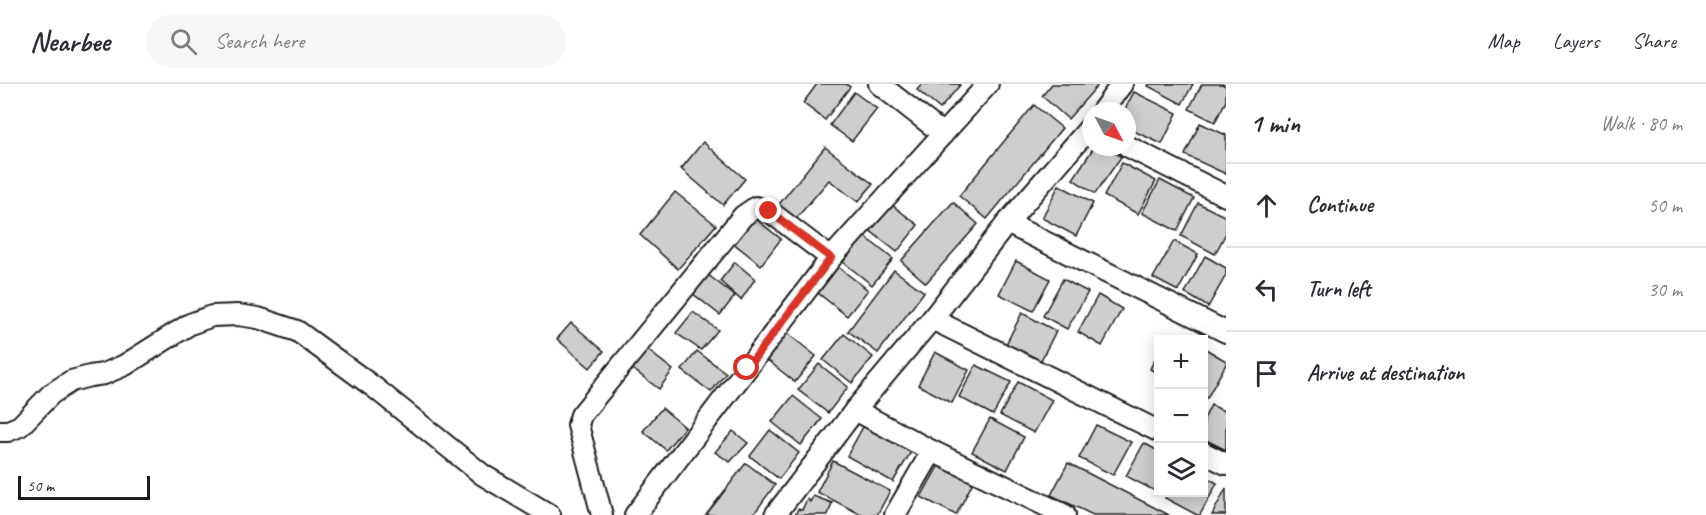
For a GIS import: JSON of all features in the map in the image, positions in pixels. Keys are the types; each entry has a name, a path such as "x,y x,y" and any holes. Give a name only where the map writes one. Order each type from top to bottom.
{"street":[{"path":"879,84 943,134"},
{"path":"635,515 831,258 988,84"},
{"path":"1109,102 1122,84"},
{"path":"775,515 855,410 932,319 1007,223 1082,137"},
{"path":"1136,151 1226,196"},
{"path":"602,515 578,425 581,415 743,216 756,207 769,211 831,258"},
{"path":"1007,223 1226,332"},
{"path":"0,431 8,431 20,426 51,394 71,381 104,374 125,365 190,324 212,316 238,315 258,318 297,331 375,388 483,476 524,515"},
{"path":"932,319 1154,429"},
{"path":"855,410 1054,513"},
{"path":"895,515 932,451"},
{"path":"1208,455 1226,464"},
{"path":"483,476 550,515"}],"building":[{"path":"817,84 846,84 850,87 825,120 803,103"},
{"path":"922,84 960,85 940,109 917,90"},
{"path":"1052,84 1099,84 1068,119 1042,96"},
{"path":"1149,84 1193,84 1182,104 1148,86"},
{"path":"1202,84 1226,86 1226,101 1215,122 1189,109"},
{"path":"854,92 877,109 852,141 830,125"},
{"path":"1134,92 1177,113 1162,144 1136,132 1136,102 1129,102"},
{"path":"1034,105 1062,128 987,219 959,196"},
{"path":"1200,123 1226,135 1226,174 1185,155"},
{"path":"703,142 745,179 723,205 681,169"},
{"path":"825,147 873,184 858,202 829,180 794,221 776,208"},
{"path":"1088,156 1121,157 1095,194 1073,179"},
{"path":"1122,163 1156,181 1138,214 1104,196"},
{"path":"1160,180 1194,198 1177,231 1142,213"},
{"path":"1059,185 1093,203 1076,236 1042,218"},
{"path":"675,192 716,225 678,269 640,235"},
{"path":"888,202 918,225 897,252 868,229"},
{"path":"953,202 978,224 926,283 901,261"},
{"path":"1198,203 1226,217 1226,233 1215,254 1181,236"},
{"path":"752,216 781,239 761,265 732,242"},
{"path":"864,236 893,259 872,285 843,262"},
{"path":"1174,241 1198,254 1178,291 1153,278"},
{"path":"1205,256 1226,268 1226,275 1208,307 1185,293"},
{"path":"1016,261 1050,279 1033,311 999,294"},
{"path":"735,262 755,279 741,300 720,281"},
{"path":"838,267 868,290 847,316 818,293"},
{"path":"894,270 924,292 878,353 848,331"},
{"path":"707,274 735,296 720,315 692,293"},
{"path":"1063,279 1088,292 1067,329 1043,316"},
{"path":"1098,295 1122,309 1102,346 1078,332"},
{"path":"693,312 718,330 701,350 676,333"},
{"path":"1022,313 1056,331 1039,364 1005,346"},
{"path":"571,323 604,351 590,368 557,339"},
{"path":"787,333 816,356 795,382 766,359"},
{"path":"844,334 873,357 852,383 823,360"},
{"path":"645,348 673,370 659,389 630,367"},
{"path":"1208,350 1226,361 1208,396"},
{"path":"697,351 726,373 711,392 682,370"},
{"path":"935,352 969,370 952,403 918,385"},
{"path":"819,364 848,387 828,413 798,390"},
{"path":"976,365 1011,382 993,415 959,397"},
{"path":"1018,382 1052,400 1034,433 1000,415"},
{"path":"793,396 822,419 801,445 772,422"},
{"path":"1211,405 1226,412 1226,450 1208,441 1208,411"},
{"path":"662,408 685,427 666,450 643,431"},
{"path":"990,419 1024,437 1007,470 972,452"},
{"path":"864,425 911,452 893,482 847,456"},
{"path":"1096,425 1131,442 1113,475 1079,458"},
{"path":"770,430 799,453 779,479 750,456"},
{"path":"733,431 748,443 730,462 715,452"},
{"path":"1144,443 1154,449 1154,490 1126,476"},
{"path":"833,461 890,491 877,515 862,515 817,492"},
{"path":"746,463 775,485 753,515 706,515"},
{"path":"1068,463 1169,515 1093,515 1051,495"},
{"path":"939,465 973,482 956,515 921,497"},
{"path":"1208,478 1217,483 1200,515 1165,498 1208,497"},
{"path":"1226,488 1226,515 1212,515"},
{"path":"813,496 832,503 828,515 795,515 798,509 802,510 807,499 810,502"}],"route":[{"path":"747,368 831,258 769,211"}]}
